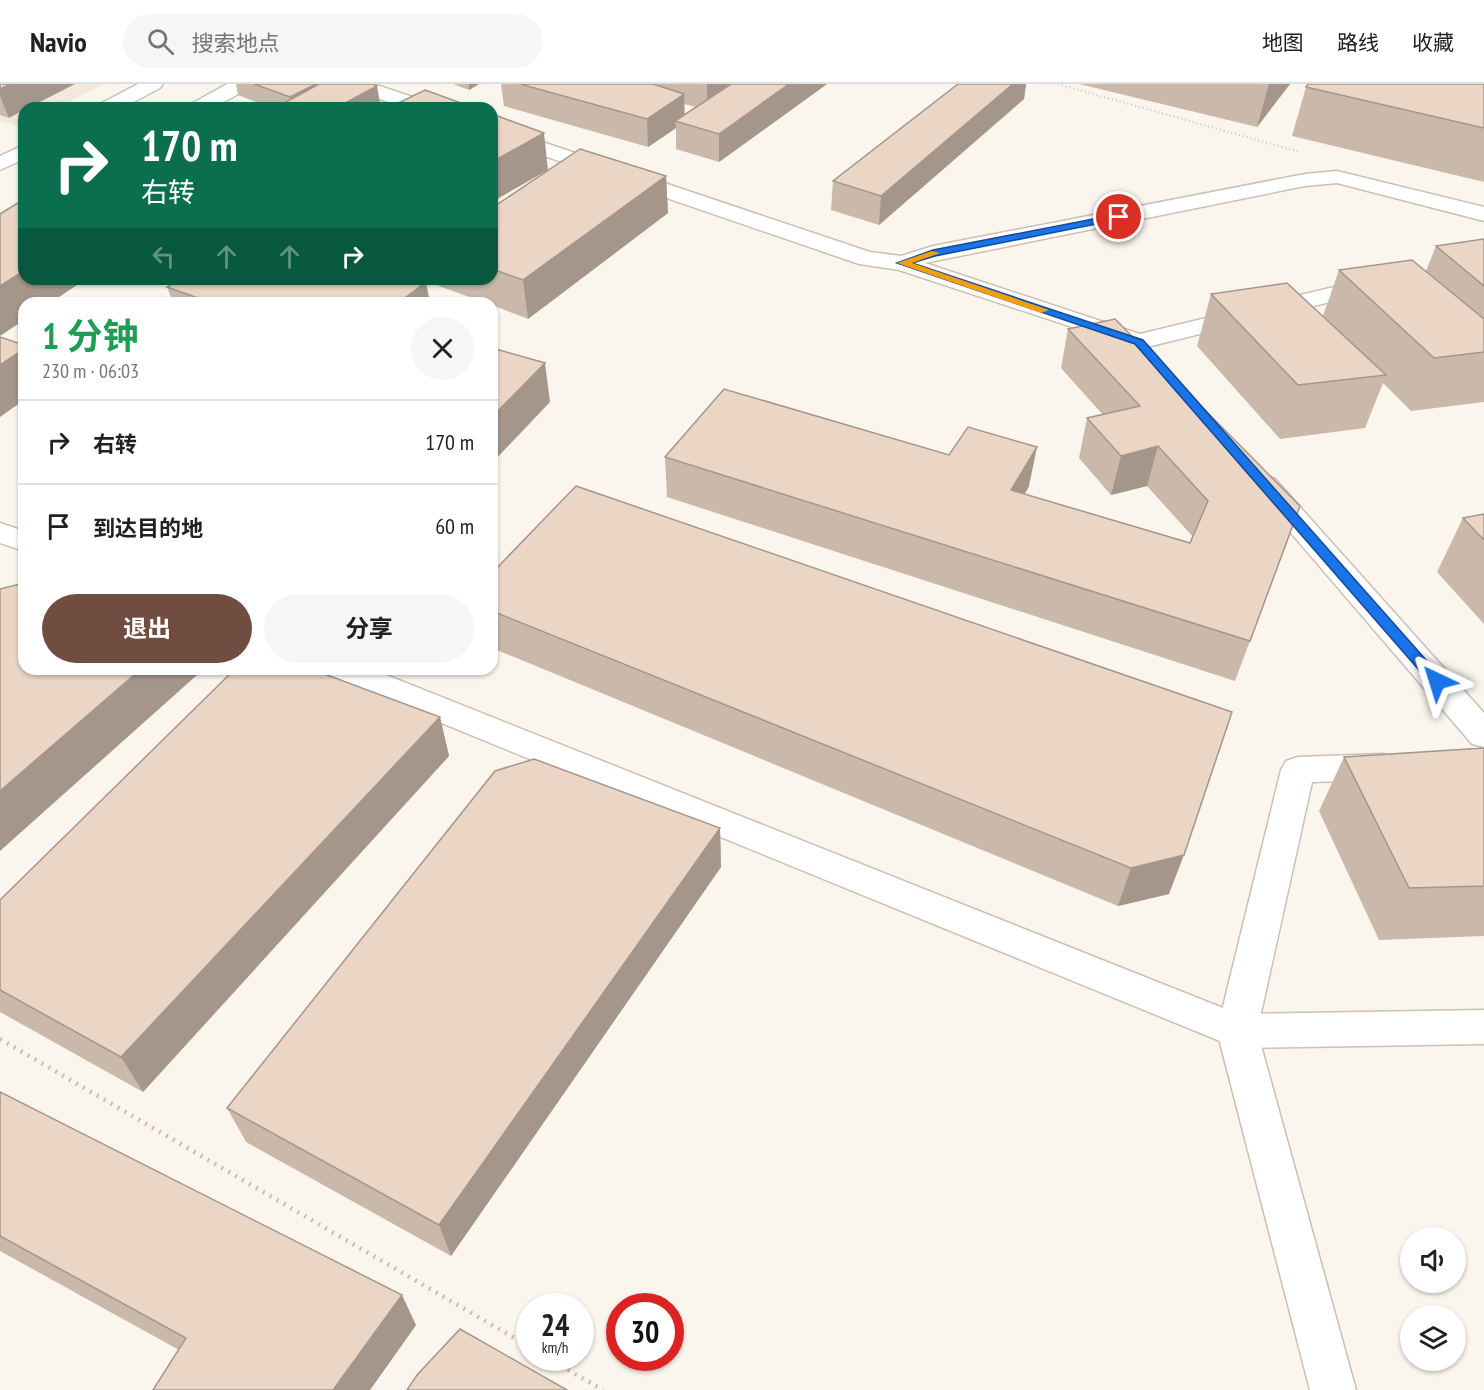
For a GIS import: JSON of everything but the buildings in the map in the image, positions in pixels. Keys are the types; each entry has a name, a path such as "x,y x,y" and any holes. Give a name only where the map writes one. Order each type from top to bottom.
{"street":[{"path":"118,102 153,84"},
{"path":"209,102 242,84"},
{"path":"355,84 408,102"},
{"path":"498,133 867,259 902,263 1147,351 1392,279"},
{"path":"0,164 18,154"},
{"path":"902,263 957,249 1305,180 1337,177 1484,214"},
{"path":"1249,467 1480,755"},
{"path":"0,532 18,540"},
{"path":"355,675 1237,1031 1484,1027"},
{"path":"1333,1390 1237,1031 1298,770 1414,766"}],"path":[{"path":"1058,84 1153,109 1340,164 1337,177"},
{"path":"0,1039 516,1339"},
{"path":"570,1371 603,1390"}],"shaded area":[{"path":"0,84 104,84 69,102 18,102 18,126 0,121"}],"slow traffic":[{"path":"935,253 902,263 1044,310"}],"route":[{"path":"1119,217 933,253 902,263 1139,342 1437,681"}]}
